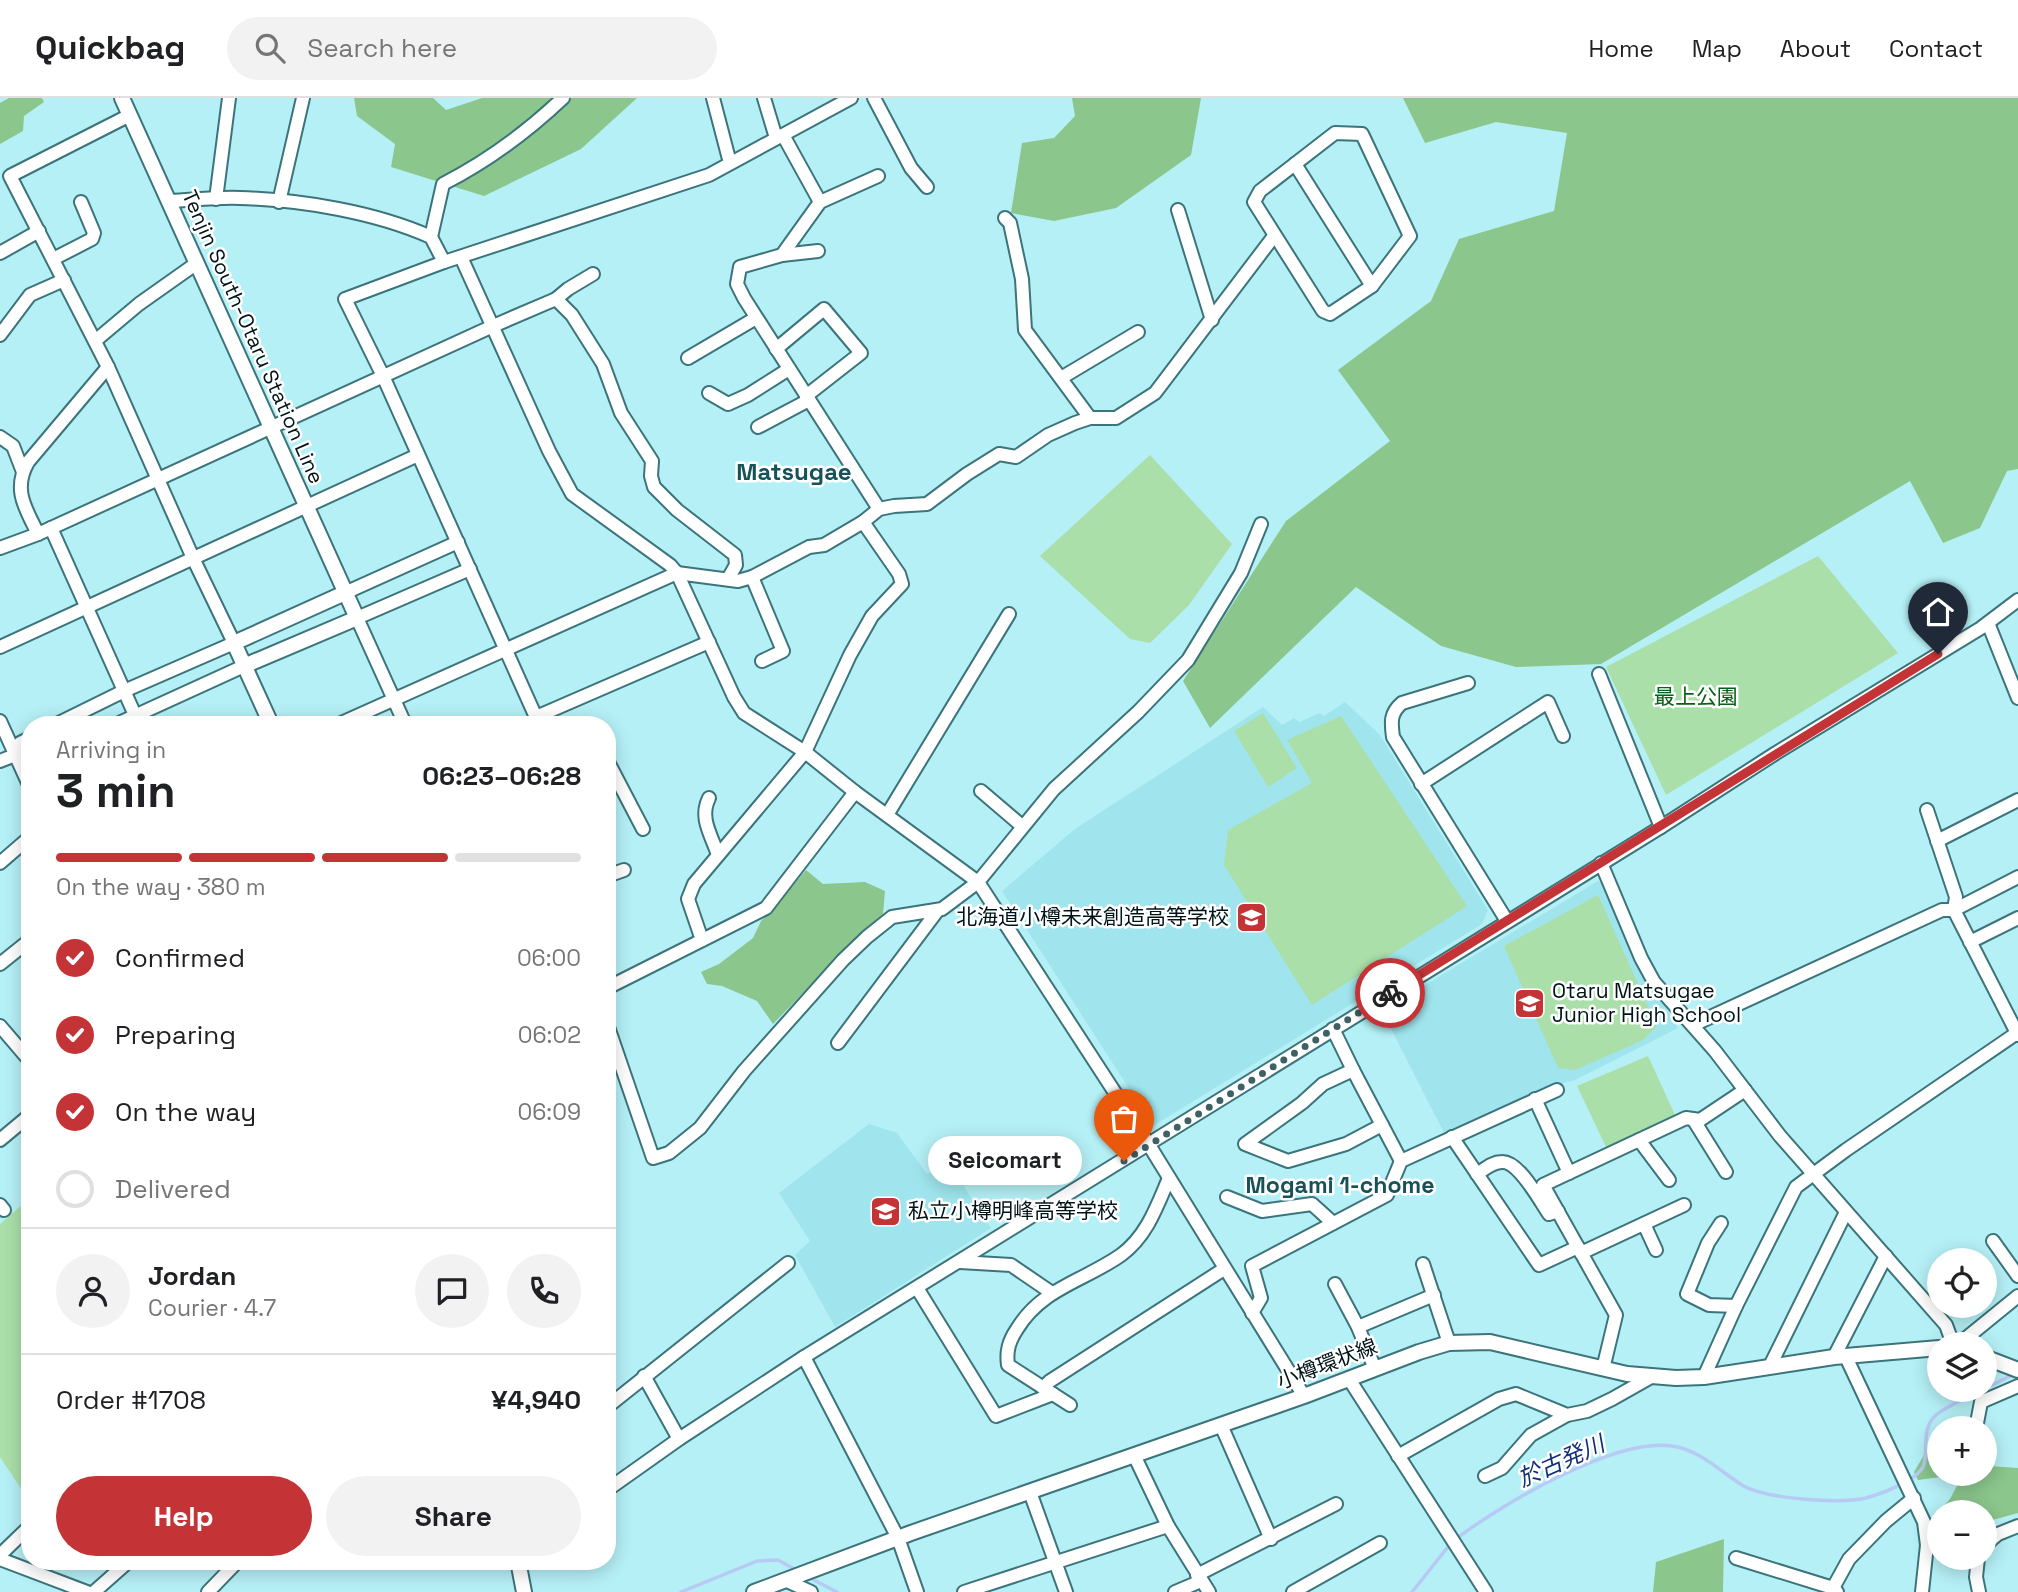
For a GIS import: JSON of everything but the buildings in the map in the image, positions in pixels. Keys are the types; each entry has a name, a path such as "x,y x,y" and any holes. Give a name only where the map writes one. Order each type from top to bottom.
{"main road":[{"name":"Tenjin South-Otaru Station Line","path":"122,98 357,618"},
{"path":"267,716 233,643 347,592"},
{"path":"244,666 357,618"},
{"name":"小樽環状線","path":"754,1592 898,1538 1449,1343 1490,1342 1603,1369 1651,1377 1704,1377 1840,1357 1927,1349"},
{"path":"520,1570 524,1592"}],"street":[{"path":"216,199 229,98"},
{"path":"279,202 303,98"},
{"path":"444,262 431,237 443,184 477,166 517,139 563,98"},
{"path":"713,98 730,163"},
{"path":"764,98 779,137 820,202"},
{"path":"536,716 383,376 345,299 444,262 709,175 851,98"},
{"path":"874,98 911,168 927,187"},
{"path":"73,716 233,643 96,341 10,176 130,115"},
{"path":"1335,133 1362,134 1410,236 1371,286 1330,314 1323,311 1254,202 1261,191 1296,164 1335,133"},
{"path":"1296,164 1371,286"},
{"path":"782,255 820,202 878,176"},
{"path":"170,201 241,198 279,202 375,217 431,237"},
{"path":"53,259 92,239 94,233 81,202"},
{"path":"1178,210 1212,320"},
{"path":"1005,218 1010,223 1022,279 1026,330 1090,418"},
{"path":"0,253 39,231"},
{"path":"358,716 677,573 738,581 752,577 809,547 824,545 863,522 879,509 927,504 999,454 1016,457 1048,435 1090,418 1116,418 1155,393 1274,236"},
{"path":"818,251 782,255 740,267 737,284 879,509"},
{"path":"461,257 549,451 572,494 670,565 677,573 734,697 744,713 805,752 855,792 978,881 1149,1145 1304,1396"},
{"path":"96,341 139,304 197,263"},
{"path":"0,548 45,531 556,299 593,274"},
{"path":"0,335 30,295 64,280"},
{"path":"556,299 572,315 603,364 621,414 652,461 651,477 654,487 677,510 735,555 736,565 728,579"},
{"path":"758,426 808,398 861,354 824,309 776,349"},
{"path":"688,358 757,318"},
{"path":"1061,378 1138,332"},
{"path":"108,367 28,462 23,472 20,497 45,531 86,607 135,716"},
{"path":"709,393 729,404 748,396 789,369"},
{"path":"0,437 13,446 23,472"},
{"path":"0,647 418,455"},
{"path":"702,940 688,899 694,884 805,752 850,655 872,616 902,584 899,574 863,522"},
{"path":"616,1050 653,1158 669,1153 700,1128 744,1071 843,960 867,937 892,917 942,909 978,881 1054,789 1138,712 1188,660 1241,573 1261,524"},
{"path":"347,592 458,542"},
{"path":"401,716 357,618 470,569"},
{"path":"752,577 783,651 762,661"},
{"path":"616,1484 804,1357 918,1289 1661,827 1776,752 1987,623 2018,600"},
{"path":"887,815 1009,614"},
{"path":"1987,623 2018,698"},
{"path":"549,716 709,642"},
{"path":"145,716 244,666"},
{"path":"1599,674 1661,827"},
{"path":"1468,683 1402,703 1394,709 1391,721 1393,737 1507,921"},
{"path":"1420,784 1548,702 1563,736"},
{"path":"0,720 21,768"},
{"path":"15,755 21,742"},
{"path":"0,761 15,755 21,757"},
{"path":"616,777 643,829"},
{"path":"981,791 1022,826"},
{"path":"616,983 766,908 855,792"},
{"path":"709,798 704,808 704,816 718,855"},
{"path":"1937,841 2018,800"},
{"path":"1704,1377 1735,1306 1796,1187 2016,1026 1954,910 1956,897 1927,810"},
{"path":"0,863 21,845"},
{"path":"1601,863 1654,982 1693,1025 1780,1136 1946,1325 1949,1332"},
{"path":"616,873 624,870"},
{"path":"1693,1025 1942,911 1954,910 2018,877"},
{"path":"838,1043 938,909"},
{"path":"1970,942 2018,918"},
{"path":"0,964 21,947"},
{"path":"0,1026 21,1050"},
{"path":"1333,1029 1401,1161"},
{"path":"1353,1070 1323,1084 1302,1103 1245,1144 1289,1161 1346,1144 1382,1125"},
{"path":"1252,1312 1261,1298 1252,1266 1387,1195 1401,1161 1557,1090"},
{"path":"1603,1369 1616,1315 1543,1185 1686,1118 1700,1120 1745,1090"},
{"path":"1535,1099 1569,1173"},
{"path":"1693,1119 1726,1172"},
{"path":"0,1140 21,1122"},
{"path":"1452,1138 1539,1265 1644,1224 1684,1205"},
{"path":"1639,1140 1669,1180"},
{"path":"1477,1174 1491,1164 1504,1161 1516,1167 1549,1214 1558,1211"},
{"path":"1070,1405 1008,1364 1006,1354 1010,1340 1027,1312 1052,1293 1121,1254 1147,1228 1169,1178"},
{"path":"1227,1197 1262,1211 1312,1204 1333,1223"},
{"path":"1770,1366 1846,1212"},
{"path":"1721,1223 1708,1243 1687,1294 1709,1305 1735,1306"},
{"path":"1644,1224 1656,1250"},
{"path":"1993,1241 2018,1276"},
{"path":"1886,1256 1840,1357 1924,1522 1927,1545 1922,1592"},
{"path":"960,1262 1012,1265 1052,1293"},
{"path":"616,1399 788,1263"},
{"path":"1423,1264 1449,1343"},
{"path":"1048,1391 1049,1381 1224,1269"},
{"path":"1335,1284 1358,1327 1375,1369"},
{"path":"918,1289 996,1416 1048,1391"},
{"path":"1358,1327 1434,1295"},
{"path":"1974,1332 2018,1296"},
{"path":"804,1357 898,1538 917,1592"},
{"path":"644,1376 679,1439"},
{"path":"1485,1476 1502,1468 1531,1435 1567,1415 1612,1399 1651,1377"},
{"path":"1349,1379 1486,1592"},
{"path":"1978,1416 1981,1402 2018,1385"},
{"path":"1398,1456 1499,1399 1516,1394 1567,1415"},
{"path":"1221,1425 1271,1539"},
{"path":"1134,1455 1168,1526 1202,1583"},
{"path":"1030,1492 1066,1592"},
{"path":"1736,1558 1835,1590 1849,1559 1886,1521 1914,1498"},
{"path":"1175,1592 1202,1583 1271,1539 1336,1504"},
{"path":"964,1592 1168,1526"},
{"path":"1997,1535 2018,1526"},
{"path":"21,1535 0,1557 21,1565"},
{"path":"1293,1592 1380,1543"},
{"path":"32,1570 87,1592"},
{"path":"94,1592 119,1570"},
{"path":"208,1592 224,1570"},
{"path":"1977,1570 1979,1592"},
{"path":"790,1579 811,1592"}],"shaded area":[{"name":"北海道小樽未来創造高等学校","path":"1345,702 1380,735 1488,910 1482,924 1153,1126 1002,891 1075,829 1263,707 1282,725 1294,718 1299,722 1320,713 1324,716"},
{"name":"Otaru Matsugae Junior High School","path":"1598,881 1605,886 1652,995 1657,993 1678,1028 1575,1080 1546,1088 1445,1135 1382,1011"},
{"name":"私立小樽明峰高等学校","path":"869,1124 897,1133 927,1174 950,1165 991,1228 835,1327 795,1255 810,1241 779,1193"}],"green space":[{"path":"9,98 42,98 44,102 24,116 23,131 0,144 0,103"},
{"path":"354,98 433,98 446,110 482,98 637,98 581,149 484,196 391,167 395,144 357,116"},
{"path":"1072,98 1201,98 1191,155 1116,208 1054,221 1011,213 1022,143 1054,138 1075,116"},
{"path":"1403,98 2018,98 2018,469 2007,471 1980,528 1943,543 1910,481 1601,664 1516,667 1441,646 1356,587 1210,728 1183,681 1286,521 1390,441 1338,370 1431,301 1459,239 1554,211 1567,133 1496,122 1425,143"},
{"path":"1150,455 1232,544 1189,605 1150,643 1130,639 1040,556"},
{"name":"最上公園","path":"1818,556 1898,653 1666,795 1606,667"},
{"path":"1263,713 1297,768 1268,787 1234,731"},
{"path":"1341,716 1467,906 1312,1005 1224,865 1228,830 1312,783 1287,740"},
{"path":"806,870 823,884 865,882 885,891 883,914 858,936 773,1024 757,1001 722,986 707,984 701,972 719,964 753,938 761,921"},
{"path":"1598,895 1657,1026 1643,1040 1575,1070 1558,1068 1504,946"},
{"path":"1648,1056 1675,1115 1607,1149 1577,1086"},
{"path":"21,1206 21,1488 0,1457 0,1224"},
{"path":"1927,1450 1927,1479 1918,1480 1914,1472"},
{"path":"1997,1467 2018,1468 2018,1513 1997,1519 1997,1500 1950,1499 1957,1486 1997,1486"},
{"path":"1724,1539 1723,1592 1653,1592 1656,1562"}],"waterway":[{"name":"於古発川","path":"1997,1382 2016,1373"},
{"name":"於古発川","path":"1457,1538 1503,1507 1563,1474 1625,1451 1654,1445 1687,1450 1704,1458 1742,1485 1767,1494 1821,1500 1866,1498 1908,1480 1921,1470 1930,1423 1937,1414 1958,1402"},
{"name":"於古発川","path":"1412,1592 1451,1543"},
{"name":"於古発川","path":"681,1592 757,1561 778,1560 798,1571"},
{"name":"於古発川","path":"808,1577 837,1592"}],"way so far":[{"path":"1124,1161 1390,993"}],"place":[{"name":"北海道小樽未来創造高等学校","path":"1252,917"},
{"name":"Otaru Matsugae Junior High School","path":"1529,1003"},
{"name":"Seicomart","path":"1124,1161"},
{"name":"私立小樽明峰高等学校","path":"885,1211"}],"district":[{"name":"Matsugae","path":"794,472"},
{"name":"Mogami 1-chome","path":"1340,1185"}],"route":[{"path":"1390,993 1938,654"}]}
